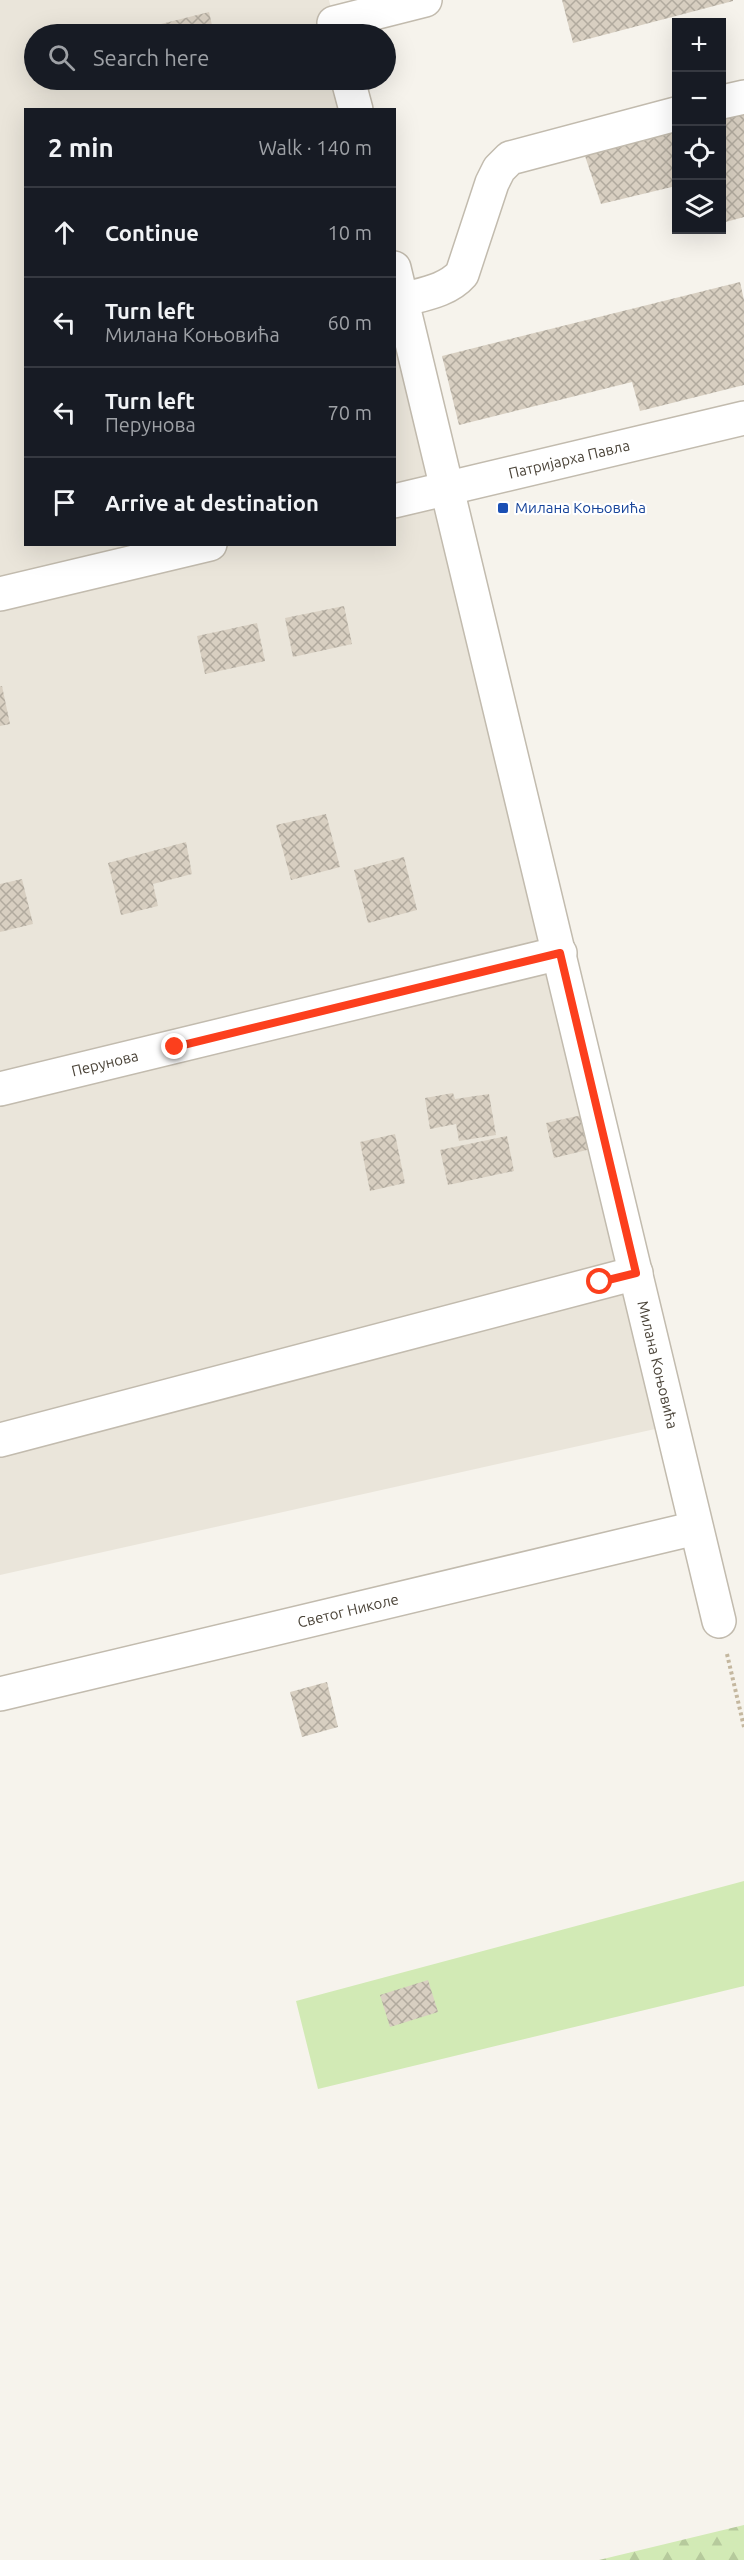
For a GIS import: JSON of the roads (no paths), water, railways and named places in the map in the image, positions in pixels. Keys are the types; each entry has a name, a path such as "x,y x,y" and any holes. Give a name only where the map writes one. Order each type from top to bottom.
{"street":[{"path":"333,19 424,0"},
{"path":"351,90 355,108"},
{"path":"726,101 744,97"},
{"path":"402,300 443,288 454,283 462,274 492,183 499,169 510,158 672,115"},
{"name":"Милана Коњовића","path":"396,276 719,1621"},
{"name":"Патријарха Павла","path":"396,501 744,418"},
{"path":"0,594 191,547"},
{"name":"Перунова","path":"0,1089 560,953"},
{"path":"0,1440 636,1273"},
{"name":"Светог Николе","path":"0,1694 696,1528"}],"place":[{"name":"Милана Коњовића","path":"503,508"}]}
